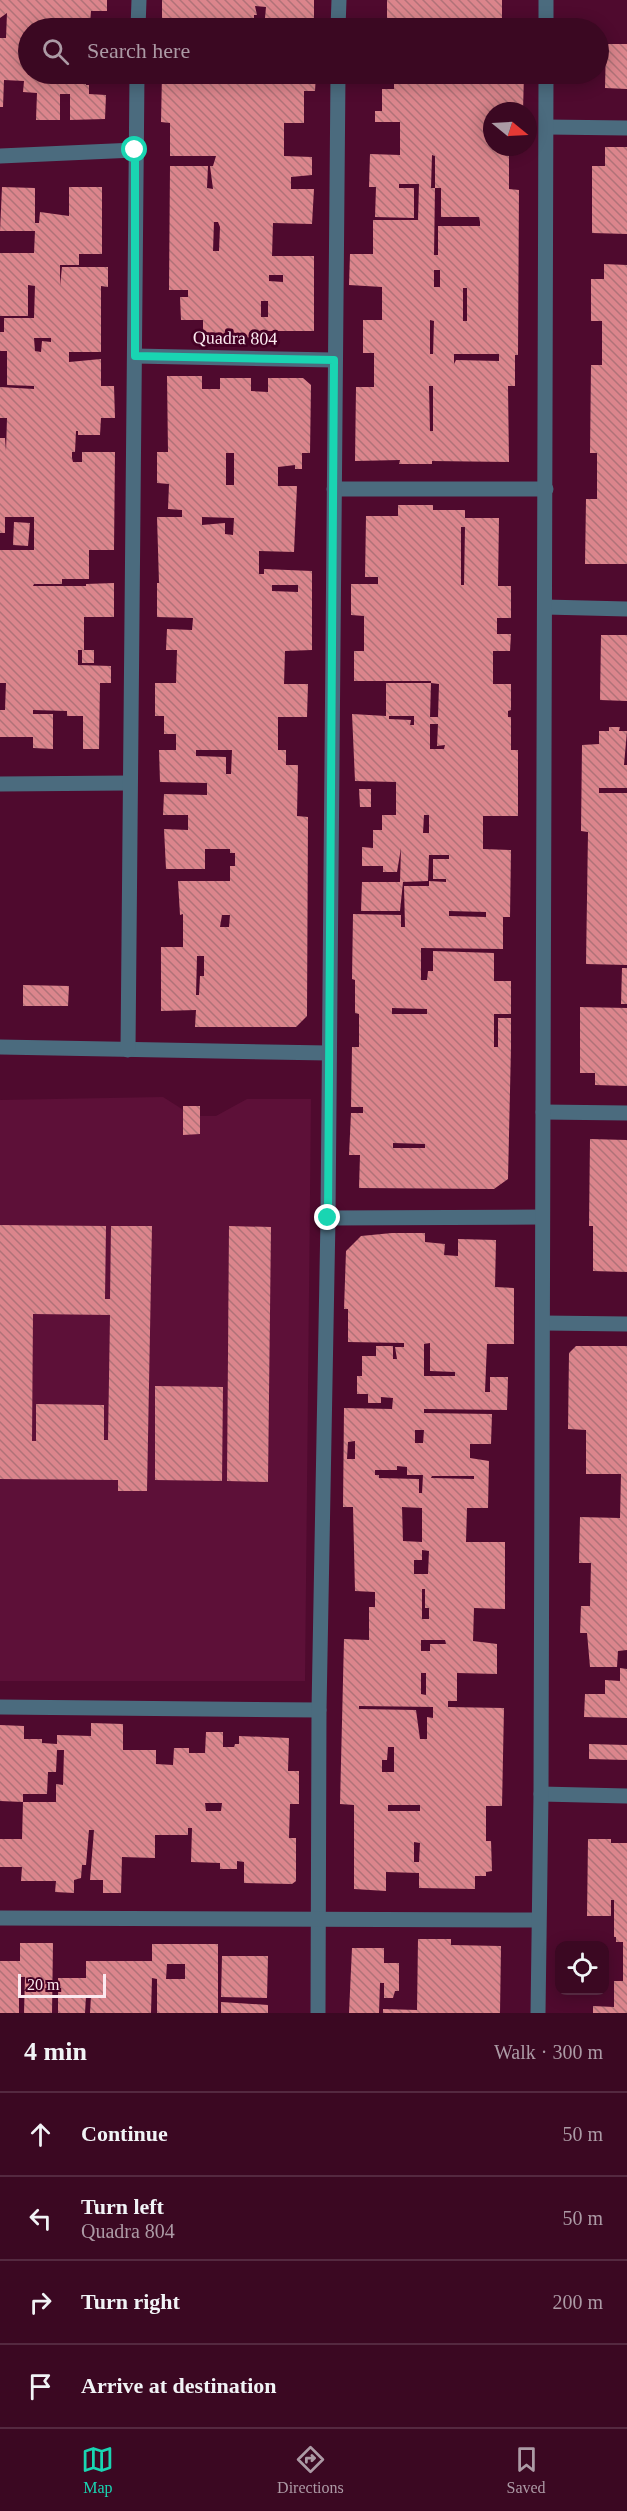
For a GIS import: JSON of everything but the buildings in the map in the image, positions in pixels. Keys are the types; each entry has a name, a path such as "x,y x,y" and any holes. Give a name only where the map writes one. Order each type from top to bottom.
{"street":[{"path":"138,18 139,0"},
{"path":"338,18 339,0"},
{"path":"546,0 546,18"},
{"path":"128,1050 137,84"},
{"path":"318,2013 321,1919 319,1710 328,1218 338,84"},
{"path":"538,2013 543,1323 541,1217 546,84"},
{"path":"547,127 627,128"},
{"path":"0,156 135,150"},
{"name":"Quadra 804","path":"135,356 334,360"},
{"path":"334,489 546,489"},
{"path":"545,607 627,609"},
{"path":"0,784 129,783"},
{"path":"0,1047 328,1053"},
{"path":"543,1112 627,1113"},
{"path":"328,1218 541,1217"},
{"path":"543,1323 627,1324"},
{"path":"0,1707 319,1710"},
{"path":"541,1794 627,1796"},
{"path":"0,1918 538,1920"}],"shaded area":[{"path":"163,1097 193,1116 216,1116 247,1099 311,1099 305,1681 0,1681 0,1100"}],"route":[{"path":"135,150 135,356 334,360 328,1218"}]}
